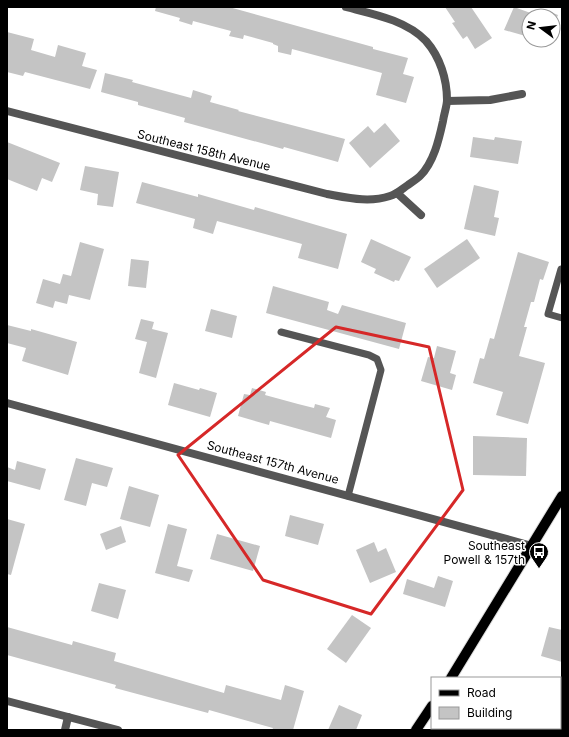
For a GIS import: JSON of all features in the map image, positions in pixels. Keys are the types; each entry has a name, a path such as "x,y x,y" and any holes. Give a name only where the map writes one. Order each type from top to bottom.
{"main road":[{"path":"451,677 562,496"},
{"path":"416,730 431,708"}],"street":[{"name":"Southeast 158th Avenue","path":"7,111 327,194 357,200 374,200 397,193 420,176 432,159 440,135 447,101 443,71 426,41 411,29 390,19 346,7"},
{"path":"447,101 490,100 522,94"},
{"path":"397,193 421,215"},
{"name":"Southeast 157th Avenue","path":"7,403 532,546"},
{"path":"7,701 118,730"},
{"path":"65,730 68,717"}],"lane":[{"path":"561,269 548,314 562,318"},
{"path":"281,332 369,355 377,359 381,370 348,496"}],"highlighted area":[{"path":"336,327 429,347 463,490 371,614 263,580 178,455"}],"building":[{"path":"156,7 229,7 408,58 403,74 414,77 406,103 376,95 382,73 292,49 291,55 278,52 278,46 273,43 244,35 243,39 229,36 231,31 193,21 192,25 179,21 180,18 155,11"},
{"path":"445,7 471,7 492,38 475,49 467,36 463,39 452,23 455,22"},
{"path":"514,7 521,10 521,35 504,30"},
{"path":"7,32 34,39 31,50 55,57 58,45 86,53 82,66 97,70 90,89 25,72 23,76 7,72"},
{"path":"105,73 191,98 193,90 212,96 210,102 239,110 238,111 345,139 338,162 284,147 283,149 184,122 185,118 138,105 138,102 101,92"},
{"path":"385,123 400,141 370,168 349,143 368,126 374,133"},
{"path":"473,137 494,140 495,137 522,141 518,164 470,157"},
{"path":"7,142 60,163 52,182 42,178 37,191 7,179"},
{"path":"85,166 119,172 113,207 97,205 98,194 80,190"},
{"path":"142,182 198,197 198,194 254,210 255,207 347,234 338,269 298,258 302,244 217,221 213,234 193,228 195,219 136,203"},
{"path":"474,185 499,191 494,217 499,218 495,236 464,229"},
{"path":"371,239 411,257 399,281 395,280 394,282 374,273 376,269 361,262"},
{"path":"467,239 480,258 437,288 424,269"},
{"path":"80,242 104,249 90,300 69,295 67,304 55,301 53,308 36,303 43,279 60,284 63,274 71,276"},
{"path":"518,252 549,262 543,280 540,279 534,302 531,302 524,327 527,327 519,356 545,363 528,424 496,415 503,392 473,383 480,358 484,359 490,338 494,339"},
{"path":"131,259 149,261 146,288 128,286"},
{"path":"273,286 329,302 327,310 338,314 342,305 406,323 399,349 266,313"},
{"path":"211,309 237,316 232,338 205,331"},
{"path":"141,319 154,322 152,329 168,333 156,378 139,373 147,342 135,339"},
{"path":"7,325 31,331 31,329 77,342 68,375 22,361 26,348 7,343"},
{"path":"437,346 456,351 450,373 456,375 452,390 421,381 428,357 434,358"},
{"path":"174,383 217,393 210,417 168,405"},
{"path":"252,388 266,392 265,395 298,404 314,408 315,404 330,408 326,417 336,420 331,438 270,421 269,425 238,416 244,394 250,395"},
{"path":"473,436 527,438 526,476 473,475"},
{"path":"76,458 113,468 107,487 92,483 86,506 64,500"},
{"path":"17,461 46,469 40,490 7,481 7,467 15,470"},
{"path":"129,486 159,495 150,527 120,519"},
{"path":"290,515 324,524 318,545 285,536"},
{"path":"7,519 25,524 11,575 7,574"},
{"path":"168,524 187,529 177,566 193,570 189,582 155,573"},
{"path":"121,526 126,542 106,550 100,534"},
{"path":"217,534 260,546 253,571 210,559"},
{"path":"374,542 378,552 386,548 396,572 370,583 356,550"},
{"path":"438,576 453,581 445,607 403,594 407,579 434,588"},
{"path":"99,583 126,590 118,619 91,611"},
{"path":"352,615 371,628 346,663 327,649"},
{"path":"7,627 72,645 73,641 116,653 114,661 224,693 226,685 281,700 285,685 304,691 293,730 272,730 273,728 209,710 208,713 115,688 116,685 7,655"},
{"path":"549,627 562,630 562,662 541,656"},
{"path":"339,705 362,715 356,730 328,730"}],"place":[{"name":"Southeast Powell & 157th","path":"539,569"}]}
